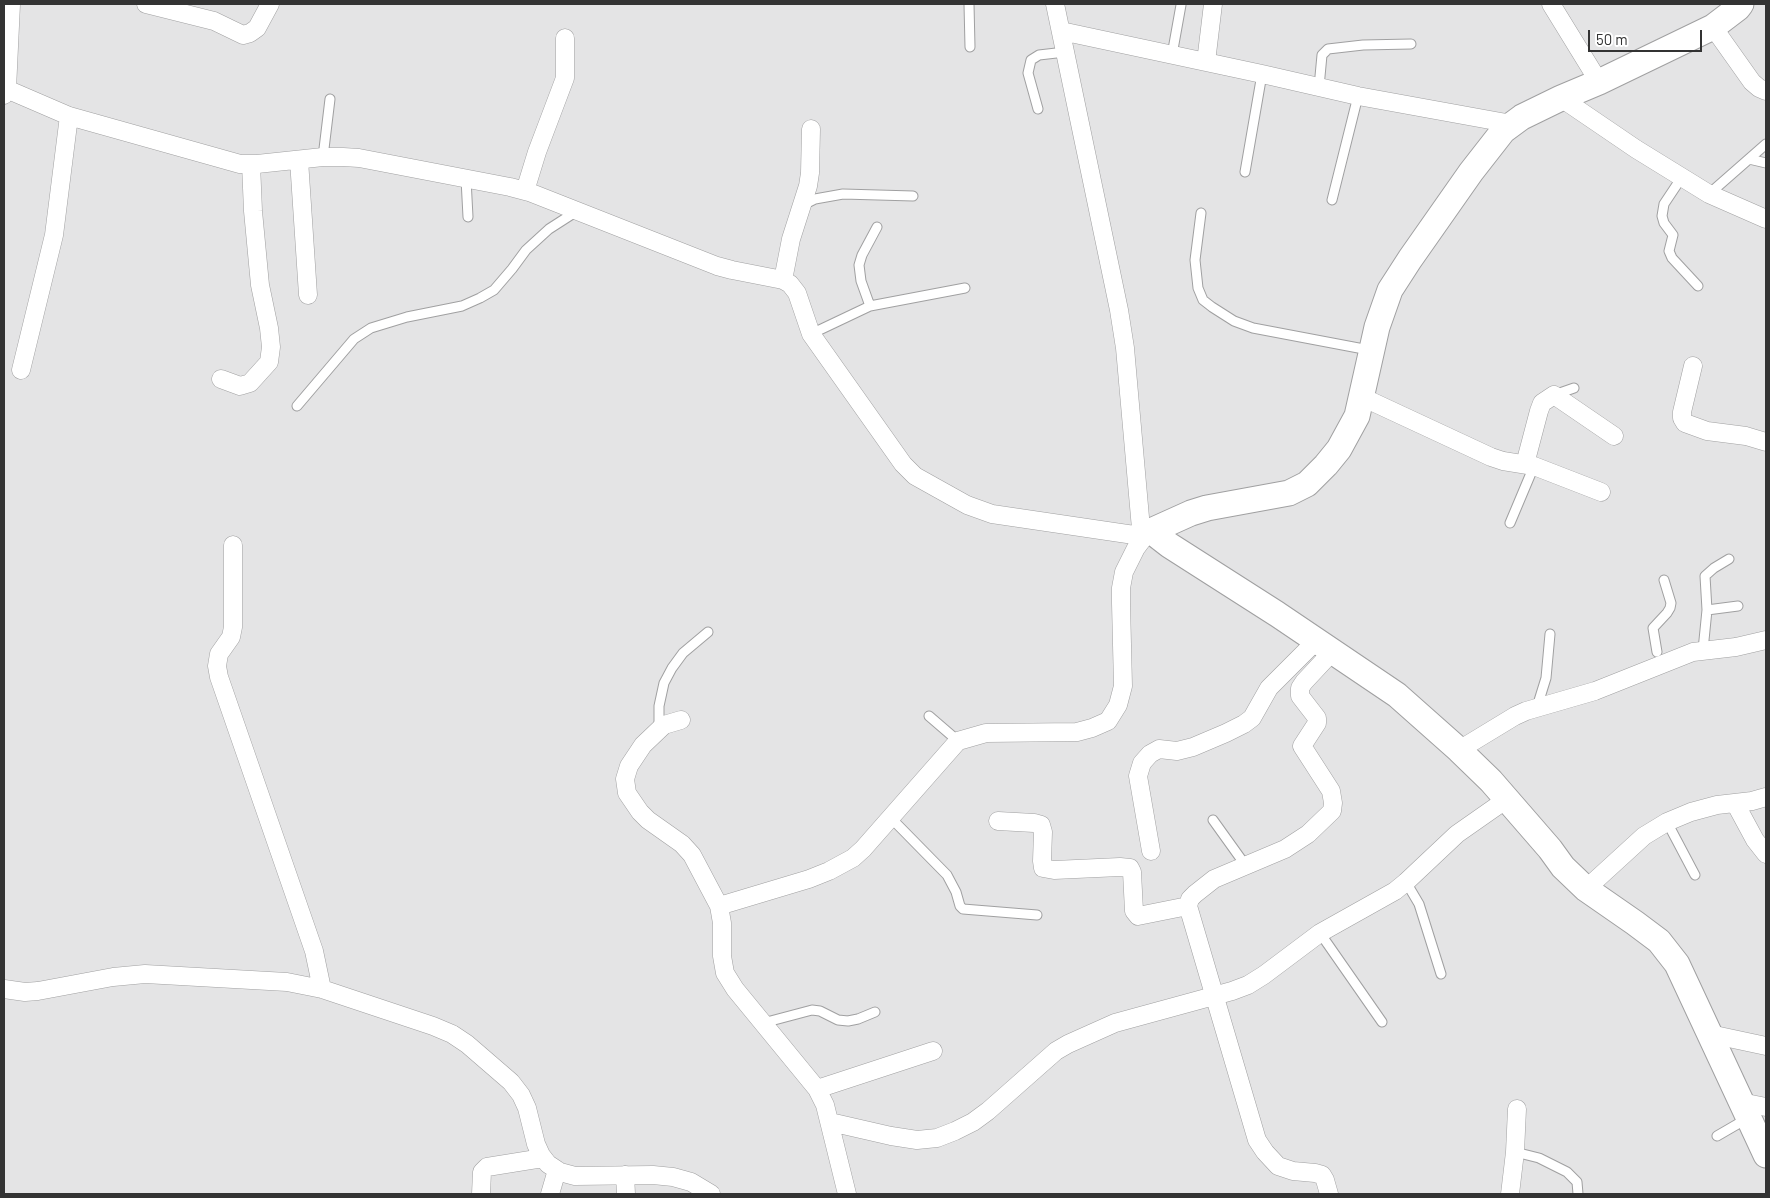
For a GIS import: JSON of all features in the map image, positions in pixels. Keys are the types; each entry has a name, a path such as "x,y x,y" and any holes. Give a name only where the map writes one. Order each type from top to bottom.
{"street":[{"path":"11,4 5,91 69,116 240,164 324,157 359,158 524,191 718,266 784,280 797,292 811,334 903,464 915,476 967,505 992,514 1145,536 1169,545 1397,695 1459,750 1507,799 1564,867 1586,889 1635,923 1668,951 1677,964 1710,1034 1752,1109 1766,1155"},
{"path":"146,4 214,21 244,35 258,28 270,4"},
{"path":"1055,4 1122,329 1145,536"},
{"path":"1206,62 1213,4"},
{"path":"1551,4 1599,82"},
{"path":"719,906 809,879 846,862 863,849 958,741 986,733 1077,732 1108,721 1118,705 1123,686 1121,588 1124,572 1130,558 1145,536 1191,512 1290,493 1307,484 1339,449 1357,416 1377,327 1390,290 1491,146 1512,124 1561,98 1599,82 1713,27 1732,14 1741,4"},
{"path":"1713,27 1752,82 1766,91"},
{"path":"1061,32 1358,96 1512,124"},
{"path":"524,191 565,78 566,38"},
{"path":"1561,98 1636,149 1709,194 1766,219"},
{"path":"21,370 54,235 69,116"},
{"path":"784,280 790,245 810,173 811,129"},
{"path":"299,160 308,295"},
{"path":"221,379 240,386 250,383 269,362 271,347 260,285 250,164"},
{"path":"1693,366 1682,412 1682,418 1685,423 1707,431 1746,436 1766,442"},
{"path":"1529,465 1539,411 1542,403 1554,396 1614,436"},
{"path":"1362,397 1491,457 1529,465 1601,492"},
{"path":"233,545 233,627 231,637 219,654 217,666 219,677 314,951 317,987"},
{"path":"1459,750 1515,716 1596,691 1659,659 1703,650 1736,647 1766,640"},
{"path":"1151,851 1138,776 1142,763 1150,754 1158,749 1178,751 1193,747 1244,724 1252,718 1269,688 1324,646"},
{"path":"1324,646 1300,688 1300,696 1317,718 1317,723 1302,746 1331,791 1332,811 1308,834 1285,849 1214,879 1190,899 1188,906 1257,1140 1278,1166 1293,1171 1322,1175 1329,1194"},
{"path":"681,720 664,725 643,745 629,766 625,779 626,792 644,816 682,844 692,855 719,906 722,923 722,956 726,973 735,989 817,1089 825,1104 847,1194"},
{"path":"1586,889 1644,836 1666,822 1691,812 1717,805 1766,797"},
{"path":"830,1122 917,1140 937,1138 973,1122 1056,1051 1068,1044 1115,1023 1215,996 1248,985 1320,933 1395,891 1457,834 1507,799"},
{"path":"1735,803 1755,840 1766,854"},
{"path":"998,820 1034,822 1041,826 1044,832 1043,868 1054,870 1130,868 1134,911 1138,916 1188,906"},
{"path":"4,989 25,992 38,991 113,977 145,974 287,982 317,987 433,1026 467,1044 511,1082 521,1095 527,1108 536,1144 543,1158 557,1170 575,1176 653,1175 673,1177 691,1182 709,1194"},
{"path":"1710,1034 1766,1046"},
{"path":"817,1089 933,1052"},
{"path":"1510,1194 1516,1152 1517,1109"},
{"path":"481,1194 482,1172 487,1167 543,1158"},
{"path":"550,1194 557,1170"},
{"path":"625,1175 626,1194"}],"lane":[{"path":"969,4 970,47"},
{"path":"1172,55 1181,5"},
{"path":"1319,87 1322,55 1328,49 1363,45 1411,44"},
{"path":"1038,109 1028,73 1030,60 1039,55 1065,52"},
{"path":"1245,172 1262,74"},
{"path":"1332,200 1358,96"},
{"path":"324,157 330,98"},
{"path":"1709,194 1766,144"},
{"path":"1749,158 1766,162"},
{"path":"1682,177 1664,204 1662,216 1664,223 1673,235 1669,251 1672,258 1698,286"},
{"path":"466,179 468,216"},
{"path":"802,205 815,199 843,194 913,196"},
{"path":"297,406 354,340 371,328 407,316 462,306 480,298 494,290 526,250 549,229 577,211"},
{"path":"1201,213 1195,260 1198,288 1203,300 1234,321 1252,328 1372,350"},
{"path":"870,306 861,281 859,266 877,227"},
{"path":"811,334 870,306 965,288"},
{"path":"1554,396 1574,388"},
{"path":"1510,523 1529,465"},
{"path":"1703,650 1707,610 1705,576 1729,559"},
{"path":"1659,659 1653,628 1667,613 1671,603 1664,580"},
{"path":"1707,610 1738,606"},
{"path":"659,730 659,706 664,683 683,653 708,632"},
{"path":"1537,708 1546,678 1550,634"},
{"path":"929,716 958,741"},
{"path":"890,817 947,875 952,882 958,902 963,909 1037,916"},
{"path":"1213,820 1246,866"},
{"path":"1666,822 1695,875"},
{"path":"1406,882 1419,904 1441,974"},
{"path":"1320,933 1382,1022"},
{"path":"763,1022 812,1010 820,1011 838,1020 848,1021 875,1012"},
{"path":"1717,1136 1752,1109"},
{"path":"1516,1152 1539,1158 1567,1172 1579,1186 1578,1194"}]}
